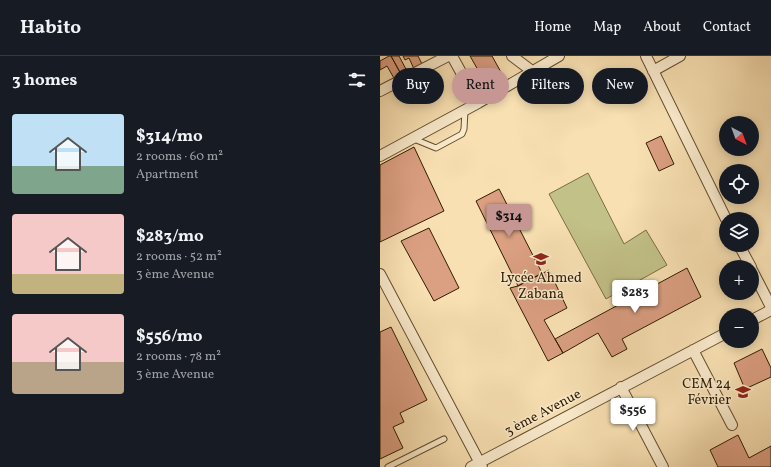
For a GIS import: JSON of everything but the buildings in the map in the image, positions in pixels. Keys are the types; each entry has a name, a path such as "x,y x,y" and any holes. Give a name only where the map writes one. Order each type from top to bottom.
{"street":[{"path":"380,92 448,56"},
{"path":"452,56 459,68"},
{"path":"512,56 528,68"},
{"path":"538,68 560,56"},
{"path":"646,56 723,212"},
{"path":"653,71 680,56"},
{"path":"380,156 414,139 476,104"},
{"path":"380,274 477,466"},
{"path":"759,284 771,308 759,316"},
{"name":"3 ème Avenue","path":"477,466 621,387 719,337"},
{"path":"693,350 732,425"},
{"path":"621,387 663,467"}],"lane":[{"path":"414,139 438,148 462,134 464,129 465,110"},
{"path":"388,467 444,439"}],"shaded area":[{"path":"588,173 624,244 646,230 667,265 606,299 549,194"}],"place":[{"name":"Lycée Ahmed Zabana","path":"541,259"},
{"name":"CEM 24 Février","path":"743,392"}]}
